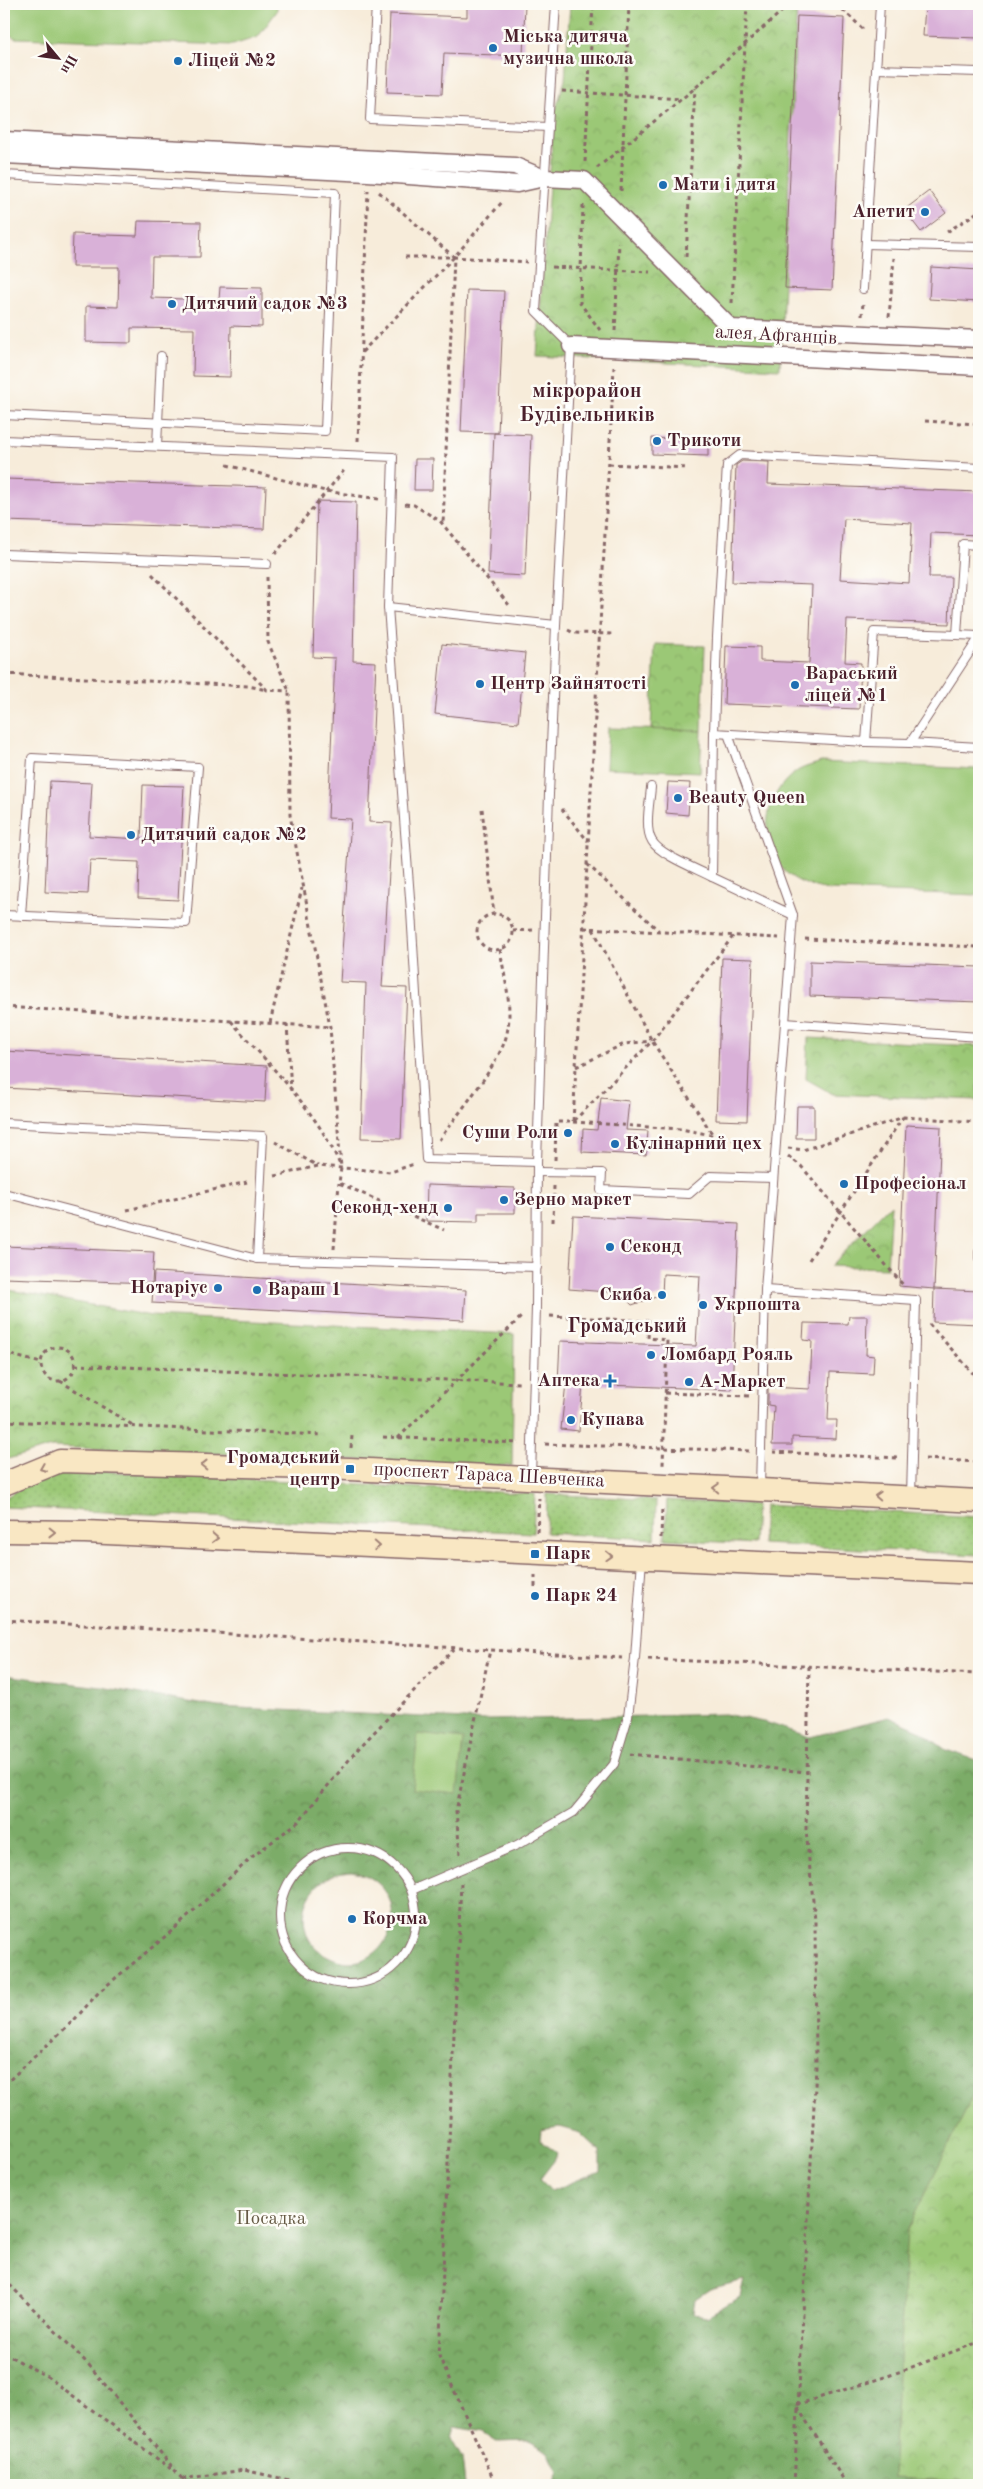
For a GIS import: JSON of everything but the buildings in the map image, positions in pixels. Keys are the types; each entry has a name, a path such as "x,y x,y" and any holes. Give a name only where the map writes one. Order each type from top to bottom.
{"main road":[{"name":"проспект Тараса Шевченка","path":"4,1484 60,1461 350,1468 979,1501"},
{"path":"4,1531 85,1532 979,1573"}],"street":[{"path":"4,140 515,166 544,178"},
{"path":"4,155 368,178 517,184 544,178 584,180 731,328"},
{"name":"алея Афганців","path":"731,328 979,339"},
{"name":"алея Афганців","path":"571,346 979,367"}],"lane":[{"path":"376,4 370,119 548,127"},
{"path":"531,1478 537,1267 537,1162 550,794 556,625 571,346 536,311 556,4"},
{"path":"864,289 880,4"},
{"path":"876,69 979,72"},
{"path":"4,175 335,193 325,431 4,415"},
{"path":"866,244 979,247"},
{"path":"157,446 161,356"},
{"path":"4,440 393,456 388,607 411,911 426,1159 537,1162"},
{"path":"712,876 714,733 727,464 740,455 979,468"},
{"path":"957,635 963,544 979,545"},
{"path":"4,554 267,564"},
{"path":"388,607 556,625"},
{"path":"866,742 874,632 979,637 910,743"},
{"path":"714,733 979,747"},
{"path":"728,734 793,915 765,1290 760,1490"},
{"path":"4,915 22,916 186,923 198,767 32,758 22,916"},
{"path":"651,787 649,828 652,841 664,852 793,915"},
{"path":"785,1023 979,1037"},
{"path":"4,1123 262,1136 257,1259"},
{"path":"537,1172 602,1174 601,1190 689,1194 710,1176 773,1178"},
{"path":"4,1193 257,1259 537,1267"},
{"path":"979,1252 979,1258"},
{"path":"765,1290 916,1300 911,1497"},
{"path":"412,1890 517,1846 574,1812 614,1764 628,1717 651,1557"},
{"path":"353,1847 378,1854 398,1868 412,1890 417,1914 413,1940 400,1961 380,1977 356,1985 330,1983 308,1972 290,1954 280,1930 280,1905 288,1881 305,1862 328,1850 353,1847"}],"path":[{"path":"573,1122 601,634 629,4"},
{"path":"731,328 747,4"},
{"path":"584,180 623,144 695,88 790,4"},
{"path":"837,4 877,44"},
{"path":"685,282 695,88"},
{"path":"550,90 626,93 681,99"},
{"path":"368,178 454,257 443,524"},
{"path":"333,1261 341,1168 330,1027 290,815 289,691 268,642 267,564 325,492 358,455 368,178"},
{"path":"362,352 454,257 517,184"},
{"path":"925,246 979,211"},
{"path":"888,335 895,244"},
{"path":"925,421 979,424"},
{"path":"223,464 325,492 414,505 443,524 522,621"},
{"path":"609,464 688,468"},
{"path":"138,559 267,690"},
{"path":"556,625 574,632 614,634"},
{"path":"4,674 238,686 289,691"},
{"path":"550,794 588,841"},
{"path":"482,809 494,914"},
{"path":"587,863 660,932"},
{"path":"270,1024 303,885"},
{"path":"494,914 505,916 512,925 513,931 510,942 500,949 488,948 479,940 478,935 477,929 483,918 494,914"},
{"path":"584,928 979,947"},
{"path":"593,928 652,1041 714,1135"},
{"path":"552,1230 556,1122 573,1122 652,1041 734,936"},
{"path":"426,1159 500,1054 508,1034 509,1007 500,949"},
{"path":"4,1007 330,1027"},
{"path":"231,1021 330,1140 341,1168"},
{"path":"287,1024 291,1091"},
{"path":"576,1067 624,1044 652,1041"},
{"path":"808,1260 904,1117"},
{"path":"262,1136 318,1166"},
{"path":"776,1147 802,1166 916,1300 933,1330 979,1380"},
{"path":"339,1183 444,1230"},
{"path":"549,1326 550,1306"},
{"path":"398,1438 522,1315 649,1322 648,1338 667,1340 662,1485 651,1557"},
{"path":"60,1381 70,1376 75,1365 69,1352 60,1347 50,1349 45,1353 41,1363 44,1374 48,1378 60,1381 134,1426"},
{"path":"4,1353 41,1363"},
{"path":"75,1365 458,1379 534,1384"},
{"path":"665,1393 762,1396"},
{"path":"4,1421 323,1435"},
{"path":"542,1444 543,1435"},
{"path":"383,1437 761,1451 979,1462"},
{"path":"4,1620 490,1650 979,1674"},
{"path":"4,2085 75,2019 98,1992 180,1924 252,1856 298,1822 358,1749 456,1647"},
{"path":"490,1650 456,1811 461,1869 439,2356 496,2485"},
{"path":"794,2485 796,2405 816,2067 815,1921 806,1830 809,1666"},
{"path":"617,1753 806,1772"},
{"path":"4,2279 89,2365 175,2473"},
{"path":"796,2405 888,2376 979,2342"},
{"path":"4,2354 48,2377 175,2473 187,2485"},
{"path":"796,2405 847,2485"},
{"path":"182,2479 244,2470 311,2485"}],"green space":[{"path":"4,4 277,4 277,11 258,37 233,45 15,38 4,32"},
{"path":"570,4 797,4 780,369 537,356 554,115 565,80"},
{"path":"655,644 705,646 702,731 651,729"},
{"path":"608,728 702,731 700,772 606,768"},
{"path":"821,762 979,769 979,895 828,890 805,884 792,877 780,866 772,852 768,838 767,822 777,792 787,780 804,767"},
{"path":"808,1038 979,1046 978,1100 833,1094 806,1079"},
{"path":"891,1204 887,1268 830,1266"},
{"path":"4,1289 151,1316 514,1334 512,1466 52,1447 4,1460"},
{"path":"79,1470 535,1494 533,1533 4,1507 4,1498 22,1488 49,1476"},
{"path":"547,1494 656,1500 655,1539 546,1533"},
{"path":"667,1500 756,1505 754,1544 665,1539"},
{"path":"764,1505 979,1517 979,1555 762,1544"},
{"name":"Посадка","path":"4,1675 101,1687 218,1707 487,1720 725,1714 768,1723 810,1737 889,1717 919,1730 946,1750 979,1761 979,2485 554,2485 559,2472 549,2452 528,2441 498,2442 483,2432 454,2427 451,2438 462,2457 465,2485 4,2485","holes":["351,1872 369,1877 384,1890 391,1905 392,1921 387,1937 378,1950 365,1959 348,1962 330,1957 314,1946 308,1937 304,1919 307,1901 317,1886 334,1875","559,2127 580,2133 600,2152 600,2171 551,2191 540,2179 554,2161 557,2153 540,2140 541,2130","744,2280 740,2297 707,2316 693,2314 695,2299 710,2289"]},
{"path":"418,1734 463,1739 457,1794 412,1789"},
{"path":"979,2083 979,2482 892,2478 907,2230"}],"place":[{"name":"Міська дитяча музична школа","path":"493,48"},
{"name":"Ліцей №2","path":"178,61"},
{"name":"Мати і дитя","path":"663,185"},
{"name":"Апетит","path":"925,212"},
{"name":"Дитячий садок №3","path":"172,304"},
{"name":"Трикоти","path":"657,441"},
{"name":"Центр Зайнятості","path":"480,684"},
{"name":"Вараський ліцей №1","path":"795,685"},
{"name":"Beauty Queen","path":"678,798"},
{"name":"Дитячий садок №2","path":"131,835"},
{"name":"Суши Роли","path":"568,1133"},
{"name":"Кулінарний цех","path":"615,1144"},
{"name":"Професіонал","path":"844,1184"},
{"name":"Зерно маркет","path":"504,1200"},
{"name":"Секонд-хенд","path":"448,1208"},
{"name":"Секонд","path":"610,1247"},
{"name":"Нотаріус","path":"218,1288"},
{"name":"Вараш 1","path":"257,1290"},
{"name":"Скиба","path":"662,1295"},
{"name":"Укрпошта","path":"703,1305"},
{"name":"Ломбард Рояль","path":"651,1355"},
{"name":"Аптека","path":"610,1381"},
{"name":"А-Маркет","path":"689,1382"},
{"name":"Купава","path":"571,1420"},
{"name":"Громадський центр","path":"350,1469"},
{"name":"Парк","path":"535,1554"},
{"name":"Парк 24","path":"535,1596"},
{"name":"Корчма","path":"352,1919"}],"district":[{"name":"мікрорайон Будівельників","path":"587,403"},
{"name":"Громадський","path":"627,1327"}]}
